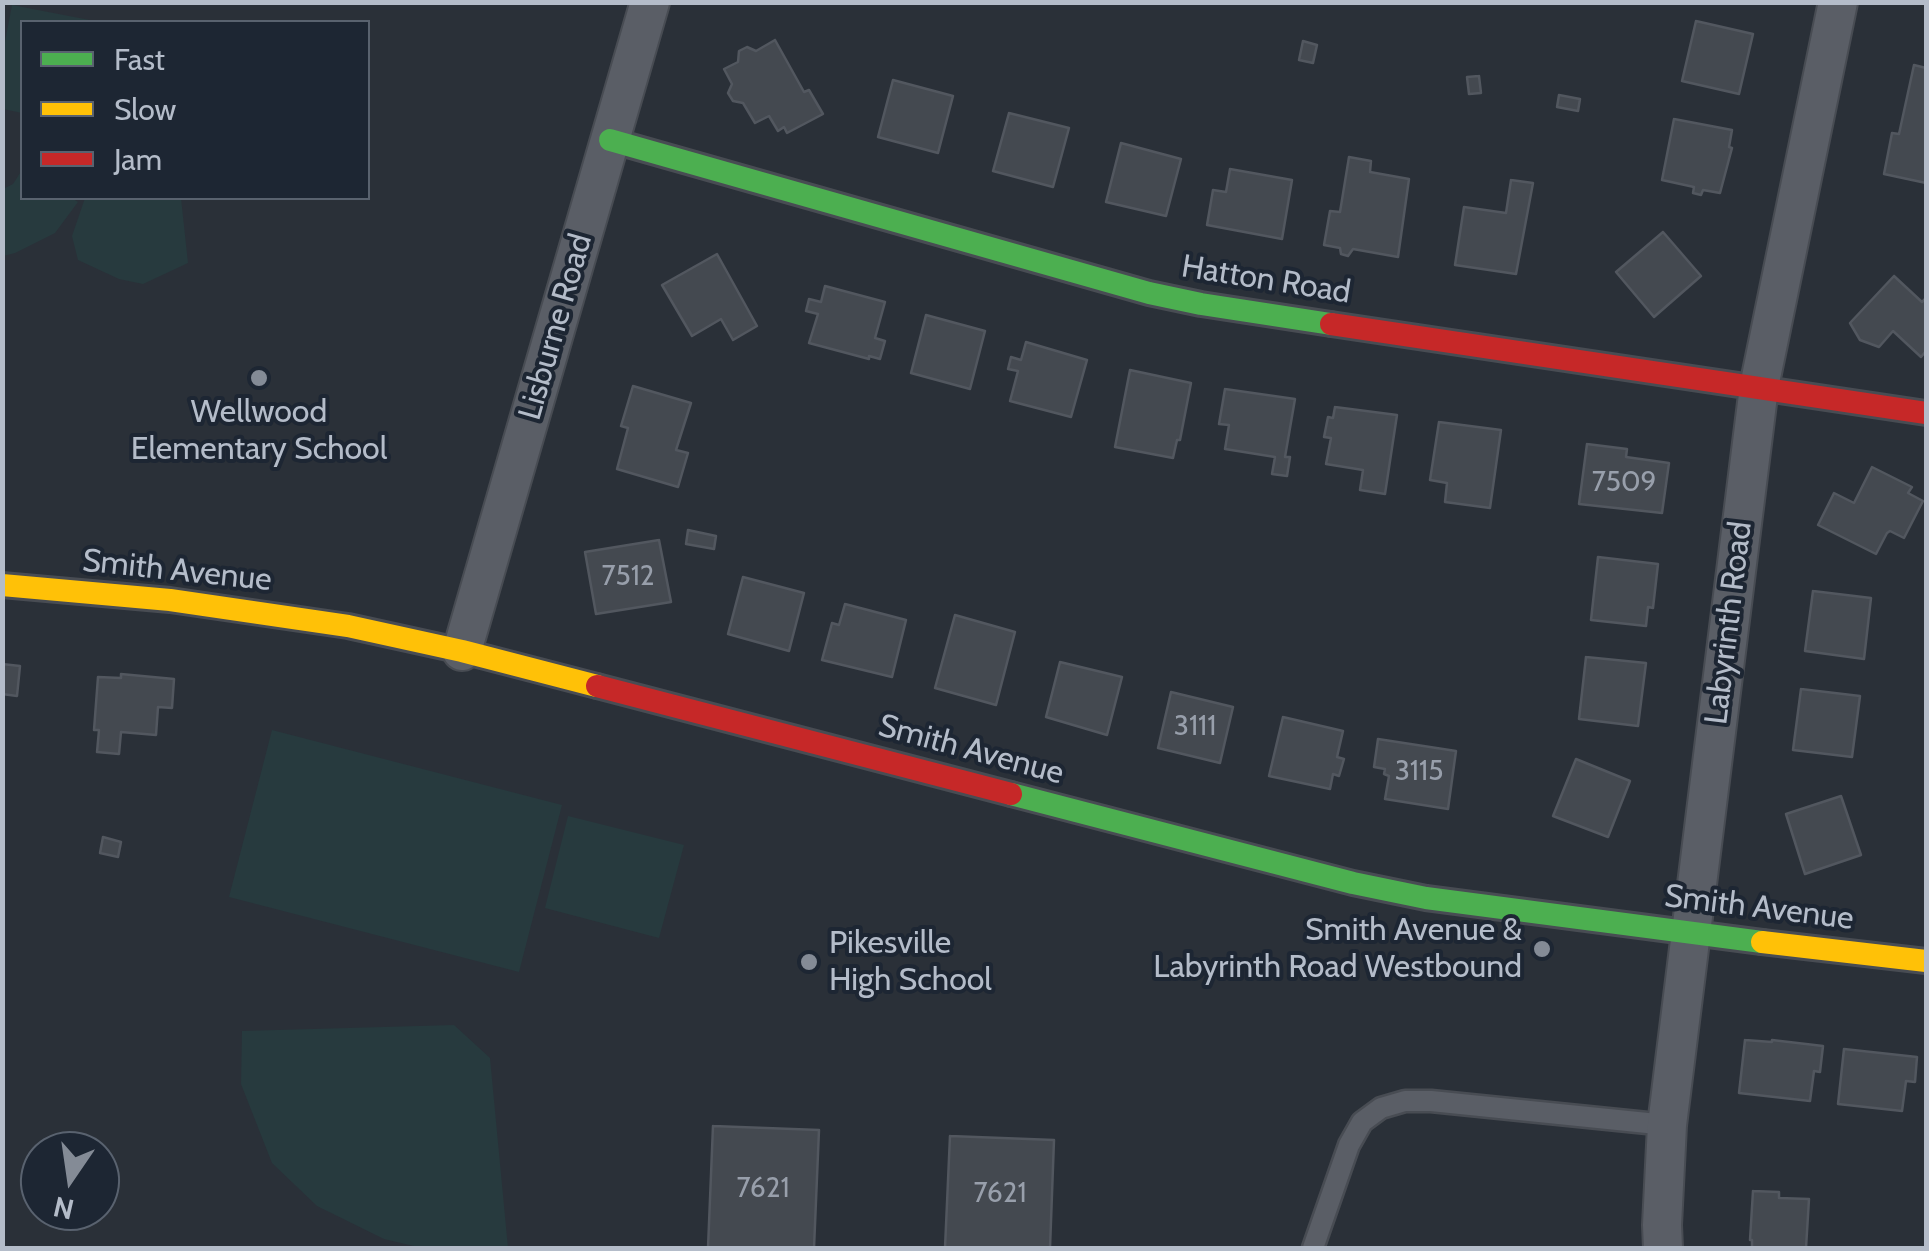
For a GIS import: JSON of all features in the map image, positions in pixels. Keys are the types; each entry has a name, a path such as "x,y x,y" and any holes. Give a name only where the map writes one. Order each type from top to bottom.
{"main road":[{"name":"Hatton Road","path":"610,140 1149,293 1200,304 1926,413"},
{"name":"Smith Avenue","path":"2,585 259,612 348,626 462,651 1352,883 1426,898 1690,934 1926,960"}],"street":[{"name":"Lisburne Road","path":"462,651 650,2"},
{"name":"Labyrinth Road","path":"1663,1248 1667,1125 1759,387 1838,2"}],"lane":[{"path":"1313,1248 1349,1146 1362,1122 1382,1108 1405,1101 1431,1101 1667,1125"}],"green space":[{"path":"12,5 90,20 20,20 20,113 3,109 3,52"},
{"path":"20,173 20,200 78,202 55,233 3,256 3,189 13,184"},
{"path":"84,200 181,200 188,263 143,284 119,279 78,260 72,236"},
{"path":"272,730 562,805 519,972 229,897"},
{"path":"568,816 684,845 659,938 545,908"},
{"path":"454,1025 490,1058 508,1248 422,1248 384,1239 317,1206 272,1163 241,1084 242,1031"}],"building":[{"path":"1696,21 1753,34 1739,94 1682,81"},
{"path":"775,40 804,92 809,90 823,114 787,133 784,127 778,131 769,116 755,123 743,103 733,101 728,93 732,84 724,69 738,62 739,51 747,47 756,51"},
{"path":"1303,41 1317,45 1313,63 1299,60"},
{"path":"1914,65 1926,68 1926,183 1884,174 1892,133 1899,134"},
{"path":"1479,76 1481,93 1469,94 1467,77"},
{"path":"893,80 953,96 938,153 878,137"},
{"path":"1559,95 1580,99 1578,111 1557,107"},
{"path":"1009,113 1069,128 1053,187 993,171"},
{"path":"1674,119 1732,130 1732,148 1720,193 1703,190 1701,195 1693,193 1694,187 1662,180"},
{"path":"1121,143 1181,159 1166,216 1106,202"},
{"path":"1349,157 1371,161 1370,172 1409,179 1398,257 1353,249 1348,256 1341,254 1340,248 1324,245 1330,211 1340,212"},
{"path":"1230,169 1292,180 1282,239 1207,225 1213,190 1226,192"},
{"path":"1511,180 1533,183 1516,274 1455,265 1464,207 1506,213"},
{"path":"1663,232 1701,276 1654,317 1616,272"},
{"path":"717,254 757,326 733,340 721,319 692,336 662,285"},
{"path":"1894,276 1922,302 1926,298 1926,351 1921,357 1893,331 1879,347 1860,340 1850,323"},
{"path":"825,286 885,302 875,338 885,341 880,359 809,343 818,314 806,311 809,299 821,302"},
{"path":"926,315 985,331 970,389 911,373"},
{"path":"1026,342 1087,360 1071,417 1010,401 1018,371 1008,369 1011,357 1021,360"},
{"path":"1130,370 1191,383 1173,458 1115,447"},
{"path":"633,386 691,403 676,450 688,453 678,487 617,469 628,428 621,426"},
{"path":"1225,389 1295,399 1285,457 1290,457 1287,476 1272,474 1275,457 1225,449 1229,425 1219,424"},
{"path":"1335,407 1397,415 1385,494 1360,490 1363,470 1326,464 1331,438 1324,437 1328,417 1333,418"},
{"path":"1439,422 1501,430 1490,508 1445,502 1447,483 1430,480"},
{"path":"1587,444 1627,449 1626,457 1669,463 1662,513 1579,504"},
{"path":"1872,467 1912,487 1908,493 1923,501 1904,538 1890,531 1876,554 1818,525 1834,493 1854,503"},
{"path":"688,530 716,536 714,549 686,544"},
{"path":"659,540 671,602 596,614 585,552"},
{"path":"1598,557 1658,564 1653,608 1648,607 1646,626 1591,620"},
{"path":"743,577 804,593 789,651 728,634"},
{"path":"1813,591 1871,598 1864,659 1805,651"},
{"path":"845,604 906,620 892,677 822,660 832,623 839,625"},
{"path":"955,615 1015,632 996,705 935,688"},
{"path":"1586,657 1646,663 1638,726 1579,719"},
{"path":"1060,662 1122,677 1107,735 1046,717"},
{"path":"2,664 20,666 17,696 2,694"},
{"path":"121,674 174,679 172,708 158,707 156,735 121,732 119,754 97,752 99,730 94,730 98,677 121,678"},
{"path":"1801,689 1860,696 1852,757 1793,750"},
{"path":"1171,692 1233,707 1220,763 1158,748"},
{"path":"1283,717 1343,731 1337,757 1344,759 1339,776 1333,774 1330,789 1269,776"},
{"path":"1378,739 1456,751 1448,809 1385,799 1389,776 1384,774 1385,769 1374,767"},
{"path":"1576,759 1630,781 1608,837 1553,816"},
{"path":"1841,796 1861,855 1805,874 1786,814"},
{"path":"103,837 121,842 118,857 100,853"},
{"path":"1745,1040 1823,1046 1820,1072 1814,1071 1810,1101 1739,1093"},
{"path":"1844,1049 1917,1057 1915,1082 1906,1081 1902,1111 1838,1104"},
{"path":"713,1126 819,1130 814,1248 708,1248"},
{"path":"950,1136 1054,1140 1050,1248 945,1248"},
{"path":"1753,1191 1779,1192 1779,1198 1809,1199 1806,1248 1752,1248"}],"traffic: fast":[{"path":"610,140 1149,293 1331,324"},
{"path":"1011,794 1353,883 1426,898 1762,942"}],"traffic: slow":[{"path":"2,585 170,600 348,626 597,686"},
{"path":"1762,942 1926,961"}],"traffic: jam":[{"path":"1331,324 1926,413"},
{"path":"597,686 1011,794"}],"place":[{"name":"Wellwood Elementary School","path":"259,378"},
{"name":"Smith Avenue & Labyrinth Road Westbound","path":"1542,949"},
{"name":"Pikesville High School","path":"809,962"}]}
